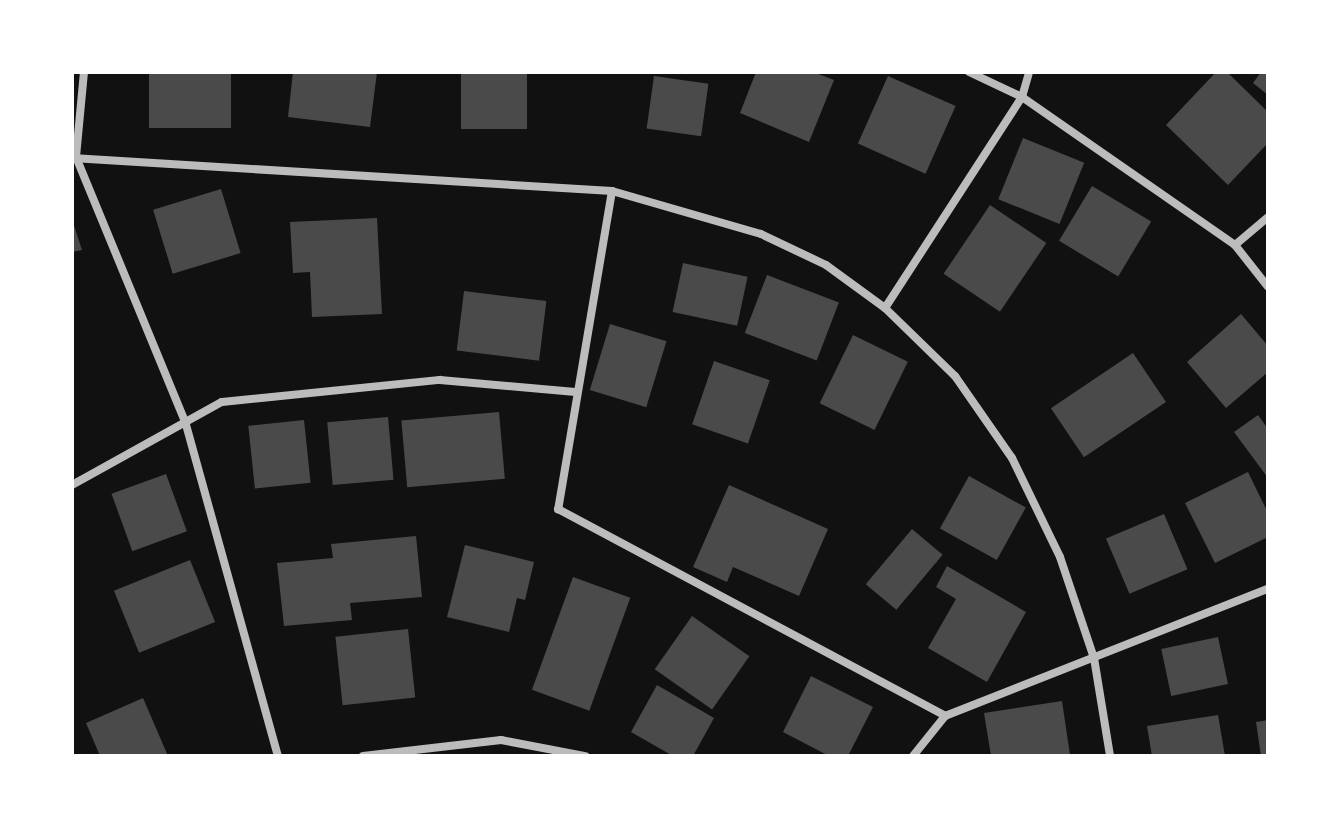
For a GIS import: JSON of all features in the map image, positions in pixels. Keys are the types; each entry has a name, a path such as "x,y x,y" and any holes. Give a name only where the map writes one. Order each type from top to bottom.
{"street":[{"path":"84,72 74,157 185,421 278,756"},
{"path":"969,72 1022,97 1235,245 1268,287"},
{"path":"885,308 1022,97 1029,72"},
{"path":"74,157 612,191 761,234 826,265 885,308 955,376 1012,458 1060,557 1094,658 1110,756"},
{"path":"612,191 575,392 558,509 945,716"},
{"path":"1235,245 1268,217"},
{"path":"72,485 222,402 440,380 575,392"},
{"path":"913,756 945,716 1268,589"},
{"path":"363,756 501,740 585,756"}],"building":[{"path":"149,72 231,72 231,128 149,128"},
{"path":"293,72 377,72 370,127 288,117"},
{"path":"461,72 527,72 527,129 461,129"},
{"path":"756,72 813,72 834,80 809,142 740,113"},
{"path":"1216,72 1227,72 1268,112 1268,143 1228,185 1166,125"},
{"path":"1261,72 1268,72 1268,95 1253,83"},
{"path":"654,76 708,84 701,136 647,128"},
{"path":"888,76 956,106 926,174 858,144"},
{"path":"1023,138 1084,163 1059,224 998,199"},
{"path":"1092,186 1151,222 1118,276 1059,241"},
{"path":"221,189 241,253 173,274 153,210"},
{"path":"990,205 1046,243 1000,312 944,274"},
{"path":"377,218 382,314 312,317 310,272 293,273 290,222"},
{"path":"72,219 82,250 72,252"},
{"path":"683,263 748,277 737,326 673,312"},
{"path":"767,275 839,303 817,360 745,333"},
{"path":"464,291 546,301 539,361 457,351"},
{"path":"1241,314 1268,346 1268,372 1226,408 1187,362"},
{"path":"610,324 666,341 646,407 590,390"},
{"path":"853,335 908,362 875,430 820,403"},
{"path":"1133,353 1166,402 1084,457 1051,408"},
{"path":"714,361 770,380 748,444 692,424"},
{"path":"499,412 505,479 407,487 401,421"},
{"path":"1258,415 1268,429 1268,478 1234,432"},
{"path":"388,417 393,480 333,485 327,422"},
{"path":"304,420 311,483 255,489 248,426"},
{"path":"1248,472 1268,513 1268,537 1215,563 1185,503"},
{"path":"166,474 187,531 132,551 111,494"},
{"path":"969,476 1026,508 997,560 940,528"},
{"path":"729,485 828,529 799,596 733,567 727,582 693,567"},
{"path":"1164,514 1187,569 1129,594 1106,539"},
{"path":"912,529 943,555 896,610 866,584"},
{"path":"416,536 422,597 350,603 352,620 284,626 277,563 333,558 331,544"},
{"path":"465,545 534,562 525,600 517,598 509,632 447,617"},
{"path":"190,560 215,622 139,653 114,591"},
{"path":"947,566 1026,612 987,682 928,648 956,599 936,587"},
{"path":"573,577 630,598 589,711 532,690"},
{"path":"692,616 749,656 712,709 655,669"},
{"path":"408,629 415,698 343,705 335,637"},
{"path":"1218,637 1228,684 1171,696 1161,649"},
{"path":"811,676 873,707 848,756 829,756 783,732"},
{"path":"657,685 714,718 693,756 673,756 631,732"},
{"path":"143,698 168,756 100,756 86,723"},
{"path":"1062,701 1070,755 991,756 984,713"},
{"path":"1218,715 1225,756 1152,756 1147,726"},
{"path":"1268,720 1268,756 1261,756 1256,722"}]}
